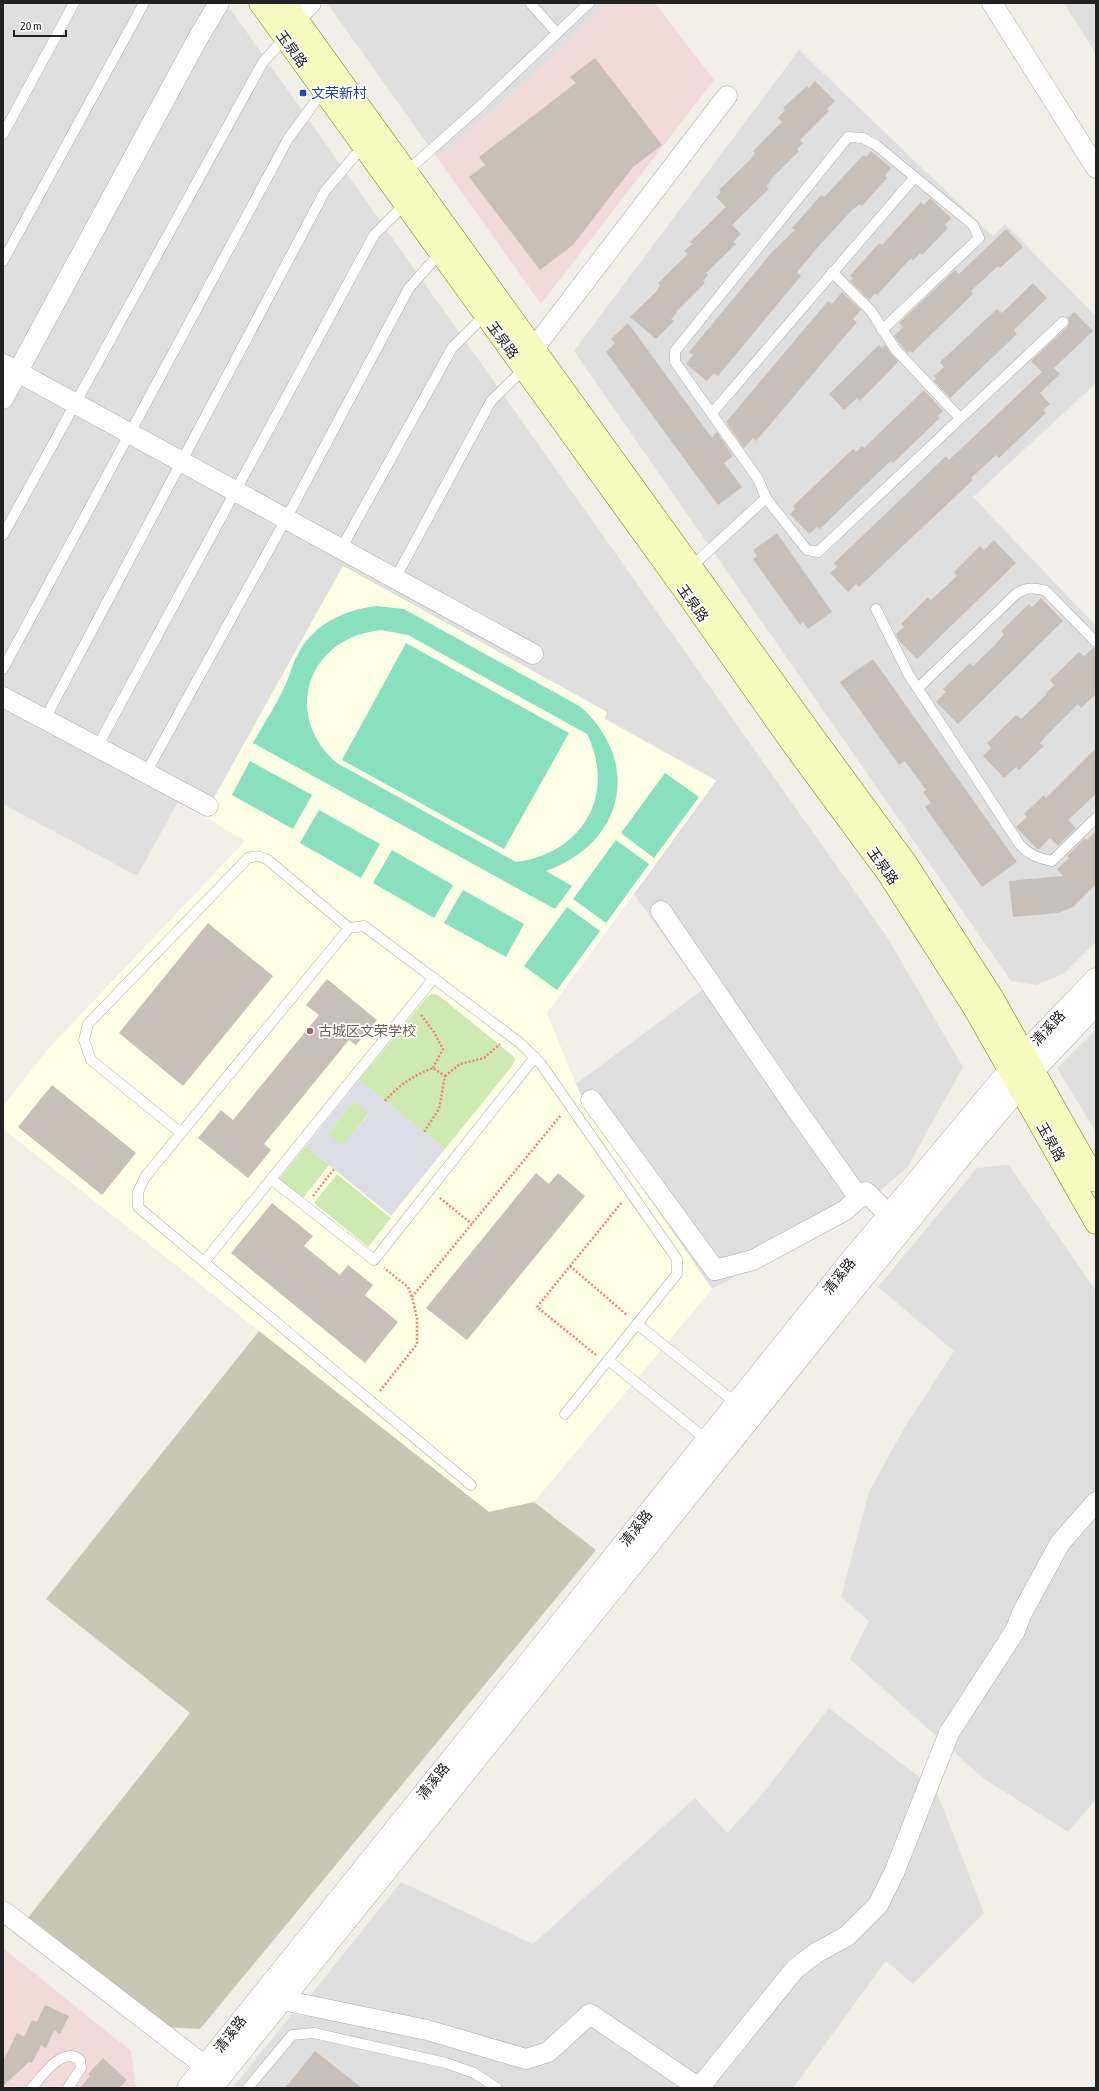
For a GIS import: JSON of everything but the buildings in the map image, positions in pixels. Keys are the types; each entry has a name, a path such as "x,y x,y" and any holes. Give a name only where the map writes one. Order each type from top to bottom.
{"main road":[{"name":"玉泉路","path":"260,3 791,742 889,875 933,941 1015,1078 1096,1223"},
{"name":"玉泉路","path":"298,8 406,171 692,566 808,730 906,863 950,929 1030,1061 1096,1181"}],"street":[{"path":"3,399 10,368 219,3"},
{"path":"992,3 1096,168"},
{"path":"534,348 727,96"},
{"path":"10,368 533,654"},
{"path":"3,697 208,806"},
{"path":"661,911 792,1104 859,1198"},
{"name":"清溪路","path":"188,2088 736,1403 889,1215 1030,1061 1096,979"},
{"name":"清溪路","path":"1030,1061 1096,1004"},
{"name":"清溪路","path":"211,2088 956,1161 1015,1078"},
{"path":"591,1100 715,1270 753,1260 844,1211 866,1192 889,1215"},
{"path":"282,2000 427,2030 526,2059 548,2052 590,2014 699,2088 795,1969 816,1953 847,1936 878,1906 894,1873 949,1733 1015,1631 1022,1613 1060,1543 1096,1502"},
{"path":"3,1911 205,2066"}],"lane":[{"path":"3,134 74,3"},
{"path":"3,261 144,3"},
{"path":"530,3 557,33"},
{"path":"406,171 478,107 589,3"},
{"path":"3,535 263,62 285,38"},
{"path":"3,669 288,139 323,91"},
{"path":"882,330 979,238 973,225 870,141 863,138 848,137 675,350 675,362 758,479 766,498 807,550 818,552 1063,322"},
{"path":"45,719 325,191 363,146"},
{"path":"712,413 915,177"},
{"path":"96,747 374,235 405,204"},
{"path":"146,773 286,519 409,288 440,253"},
{"path":"832,272 871,311 895,349 960,418"},
{"path":"341,549 452,348 485,315"},
{"path":"395,579 491,401 524,369"},
{"path":"692,566 766,498"},
{"path":"918,688 1015,595 1025,589 1039,589 1046,592 1096,642"},
{"path":"876,609 918,688 1020,845 1026,851 1043,860 1052,861 1096,818"},
{"path":"181,1133 91,1060 84,1040 88,1024 248,858 252,856 263,857 268,860 349,928"},
{"path":"471,1486 138,1207 138,1192 140,1184 349,928 364,926 508,1034 535,1058 570,1104 677,1259 677,1274 565,1414"},
{"path":"204,1262 434,978"},
{"path":"271,1178 374,1260 535,1058"},
{"path":"637,1324 736,1403"},
{"path":"607,1361 707,1440"},
{"path":"248,2088 292,2035 314,2033 446,2063 474,2074 497,2088"},
{"path":"32,2088 54,2063 69,2055 73,2055 80,2060 81,2068 68,2088"}],"path":[{"path":"385,1101 405,1082 433,1068 443,1049 425,1019 411,1007"},
{"path":"424,1132 439,1109 445,1076 460,1064 484,1058 508,1034"},
{"path":"433,1068 445,1076"},
{"path":"412,1298 570,1104"},
{"path":"305,1206 334,1169"},
{"path":"430,1190 472,1224"},
{"path":"607,1361 537,1307 630,1192"},
{"path":"371,1402 417,1344 417,1318 408,1287 374,1260"},
{"path":"570,1266 637,1324"}],"shaded area":[{"name":"文荣新村","path":"3,3 226,3 887,937 963,1067 907,1168 834,1229 753,1267 712,1289 584,1104 576,1084 702,990 634,894 716,780 604,718 607,712 343,566 204,816 178,802 137,876 3,804"},
{"path":"327,3 609,3 551,59 438,159"},
{"path":"609,3 655,3 714,80 541,304 438,159 551,59"},
{"path":"1064,3 1096,3 1096,54"},
{"path":"799,50 993,236 1005,224 1096,316 1096,383 973,497 1096,626 1096,942 1063,974 1036,985 1011,981 574,351"},
{"name":"古城区文荣学校","path":"343,566 607,712 604,719 716,781 547,1013 584,1104 712,1289 534,1502 489,1512 3,1129 3,1106 49,1048 245,841 204,816"},
{"path":"1096,1029 1096,1132 1057,1068"},
{"path":"359,1080 445,1149 391,1216 306,1146","holes":["354,1101 369,1114 342,1146 327,1134"]},
{"path":"1009,1165 1096,1291 1096,1799 1068,1832 983,1778 850,1659 869,1621 841,1597 869,1492 903,1430 954,1351 878,1287 977,1168"},
{"path":"259,1331 489,1512 534,1502 596,1550 200,2029 143,2026 19,1929 190,1713 46,1599"},
{"path":"829,1708 936,1790 984,1913 913,1984 886,1961 793,2088 232,2088 292,2014 401,2031 496,2059 497,2039 360,2010 310,1996 401,1882 533,1944 695,1798 727,1833 760,1797"},
{"path":"3,1948 131,2051 136,2088 3,2088"}],"green space":[{"path":"376,606 404,609 581,707 600,729 613,753 617,777 616,800 607,822 593,842 572,859 546,871 572,886 555,909 253,743 279,697 295,659 303,645 320,628 330,621 340,615","holes":["381,630 408,635 587,734 595,757 598,779 595,799 588,818 575,834 559,847 539,857 516,862 337,763 320,744 310,723 307,702 311,681 320,663 335,647 356,636"]},
{"path":"406,643 569,733 504,849 342,760"},
{"path":"250,761 312,795 293,829 232,795"},
{"path":"665,773 699,797 654,858 621,833"},
{"path":"319,810 380,844 361,878 300,843"},
{"path":"616,840 649,864 606,923 573,899"},
{"path":"392,850 453,885 434,918 373,883"},
{"path":"463,890 524,924 506,957 444,923"},
{"path":"567,907 600,931 557,990 524,966"},
{"path":"432,994 438,995 515,1059 512,1066 445,1149 359,1080 427,997"},
{"path":"354,1101 369,1113 342,1147 327,1134"},
{"path":"306,1146 329,1165 303,1198 279,1179"},
{"path":"337,1174 391,1218 368,1247 314,1203"}],"place":[{"name":"文荣新村","path":"303,93"},
{"name":"古城区文荣学校","path":"310,1031"}]}
